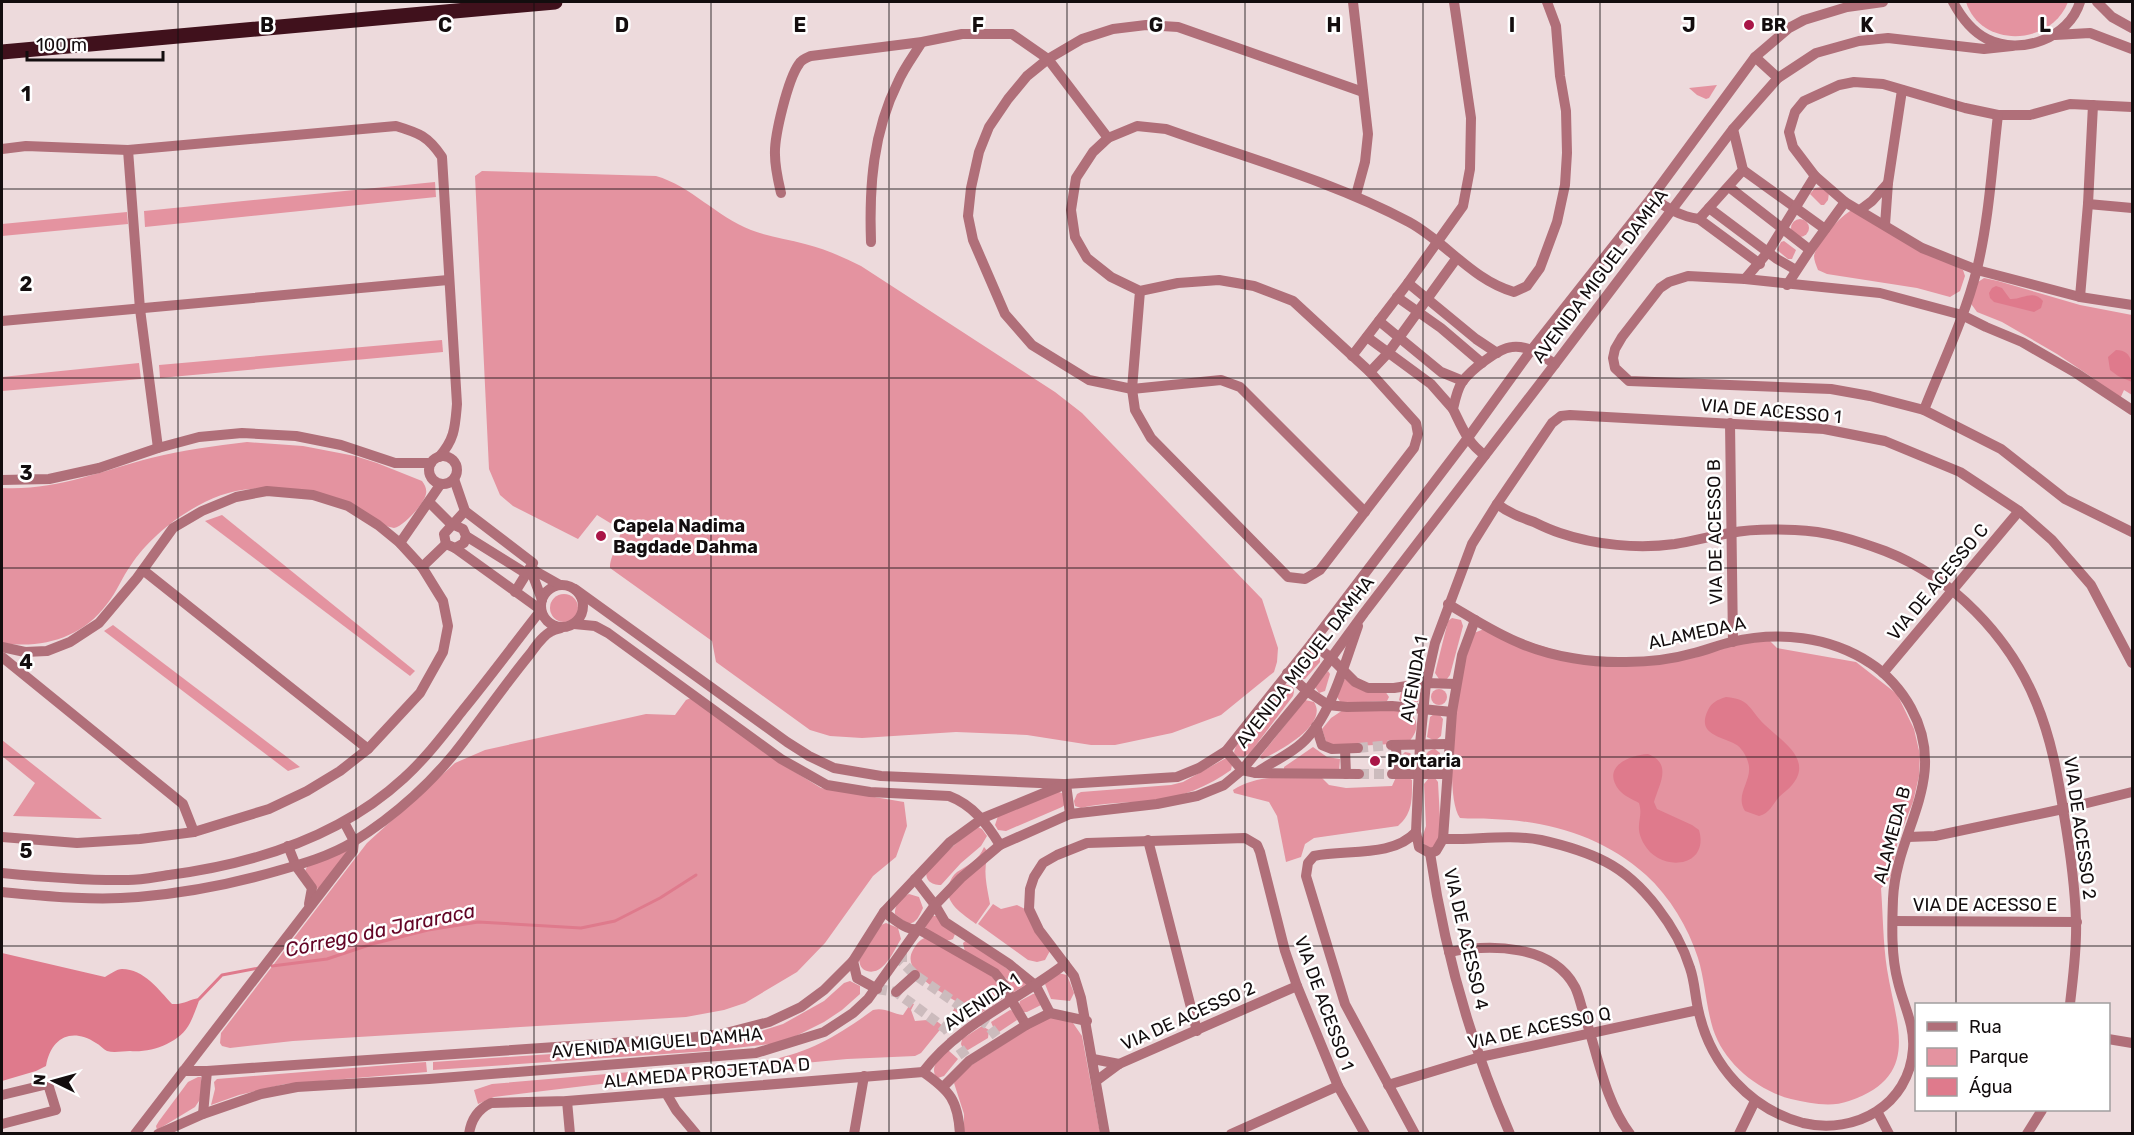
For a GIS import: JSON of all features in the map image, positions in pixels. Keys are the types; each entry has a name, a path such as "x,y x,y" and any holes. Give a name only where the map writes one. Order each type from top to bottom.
{"highway":[{"path":"2,43 454,2"},
{"path":"2,52 555,2"}],"street":[{"path":"1353,2 1368,134 1365,162 1356,195"},
{"path":"1353,356 1463,206 1470,169 1471,118 1454,2"},
{"path":"1140,291 1132,388 1135,410 1151,438 1288,577 1305,579 1320,570 1414,448 1418,434 1416,423 1370,372 1293,301 1254,286 1219,280 1178,283 1140,291 1111,278 1087,258 1075,237 1071,210 1076,178 1093,152 1108,138 1137,126 1166,129 1356,195 1411,224 1438,242 1456,259 1500,288 1514,292 1527,286 1535,277 1557,222 1565,185 1566,111 1560,76 1556,26 1547,2"},
{"name":"AVENIDA MIGUEL DAMHA","path":"183,1071 428,1057 722,1034 769,1022 801,1007 824,990 853,961 884,912 950,842 983,818 1066,784 1177,777 1199,768 1226,751 1312,643 1467,439 1532,349 1652,197 1755,57 1789,28 1804,20 1847,7 1883,2"},
{"path":"1953,2 1961,17 1973,30 1988,39 2012,46"},
{"path":"2054,35 2069,21 2080,2"},
{"path":"2097,2 2112,17 2133,28"},
{"path":"1363,92 1178,27 1146,26 1113,29 1082,39 1048,59 1028,76 1008,99 986,135 979,152 970,188 968,216 973,240 1005,314 1032,345 1089,380 1132,388 1221,380 1240,387 1365,512"},
{"name":"AVENIDA MIGUEL DAMHA","path":"158,1134 203,1114 261,1094 297,1087 756,1053 824,1032 853,1013 877,988 935,905 961,878 1000,845 1070,814 1157,804 1197,796 1224,785 1242,770 1307,691 1670,210 1733,129 1778,78 1816,53 1859,40 1888,38 1984,49 2040,42 2054,35 2090,33 2133,49"},
{"path":"781,193 775,155 776,136 784,103 800,62 811,56 922,42 962,34 1011,34 1048,59 1108,138"},
{"path":"871,242 869,200 873,159 883,119 898,81 922,42"},
{"path":"1755,57 1778,78"},
{"path":"2133,107 2070,104 2030,115 1998,115 1869,82 1854,82 1839,84 1804,101 1795,112 1789,132 1793,147 1815,176 1845,202 1922,248 1977,270 2080,297 2133,305"},
{"path":"1885,225 1888,183 1902,90"},
{"path":"2080,297 2093,105"},
{"path":"1924,410 1962,315 1977,270 1998,115"},
{"path":"2,149 37,146 128,150 396,126 420,134 433,143 442,157 457,404 454,434 448,447 435,460 429,467 430,476 440,485 448,484 454,479 457,471 455,462 448,457 435,460 395,463 341,445 296,436 253,433 199,437 99,468 49,479 2,480"},
{"path":"1733,129 1743,170 1825,229"},
{"path":"128,150 140,309 158,448"},
{"path":"1699,219 1743,170"},
{"path":"1745,279 1760,264 1815,176"},
{"path":"1860,210 1872,201 1888,183"},
{"path":"1730,187 1810,250"},
{"path":"1652,197 1682,216 1699,219 1760,264"},
{"path":"1787,285 1845,202"},
{"path":"2088,204 2133,208"},
{"path":"1709,208 1796,270"},
{"path":"1370,372 1388,353 1416,311 1456,259"},
{"path":"2133,411 2076,373 2022,342 1962,315 1880,293 1745,279 1688,276 1669,282 1660,288 1622,337 1613,358 1615,368 1629,381 1831,389 1924,410 2001,449 2065,499 2133,532"},
{"path":"2,321 448,280"},
{"path":"1408,283 1476,339 1497,353"},
{"path":"1397,297 1441,328 1482,363"},
{"path":"1379,321 1398,339 1441,372 1463,381"},
{"path":"1367,337 1431,384 1453,409 1467,439 1474,448 1485,454"},
{"path":"1453,409 1456,394 1463,381 1482,363 1511,346 1532,349 1555,364"},
{"path":"1431,384 1441,372"},
{"name":"VIA DE ACESSO 1","path":"1561,416 1824,429 1886,441 1960,472 2019,511 2052,540 2091,585 2133,663"},
{"name":"AVENIDA 1","path":"1416,832 1420,744 1426,682 1435,643 1448,604 1472,544 1552,423 1561,416"},
{"name":"VIA DE ACESSO B","path":"1730,423 1733,642"},
{"path":"454,479 465,512 533,563 515,592"},
{"path":"400,543 440,485"},
{"path":"2,647 25,652 47,651 70,642 99,623 143,570 173,528 210,507 236,497 267,491 313,495 348,506 378,525 400,543 422,567 443,601 448,626 443,652 420,693 368,749 340,771 307,792 269,809 194,832 140,839 78,843 2,837"},
{"path":"429,502 453,525 463,530 466,536 528,571 575,589 809,756 834,768 881,776 1066,784 1070,814"},
{"name":"VIA DE ACESSO 2","path":"1497,504 1510,514 1560,533 1595,542 1634,546 1672,544 1731,532 1794,530 1829,533 1847,537 1913,564 1967,603 2018,664 2036,702 2060,781 2073,866 2077,922 2070,1003"},
{"name":"VIA DE ACESSO C","path":"1882,673 2019,511"},
{"path":"465,512 447,528 444,534 450,546 515,592 541,605"},
{"path":"422,567 450,546 462,546 466,536"},
{"path":"143,570 368,749"},
{"path":"528,571 548,622 561,628"},
{"path":"2,873 54,878 129,880 194,872 227,865 288,846 344,822 404,778 432,750 541,605 551,588 561,585"},
{"path":"2,892 60,897 137,897 247,880 296,866 340,849 408,801 462,744 544,637 552,631 574,624 579,620 584,607 580,594 575,589"},
{"name":"ALAMEDA A","path":"1448,604 1522,644 1588,660 1629,662 1657,660 1691,654 1733,642 1776,636 1804,638 1829,644 1872,664 1907,700"},
{"path":"1256,773 1302,743 1316,726 1328,705 1364,613"},
{"path":"1416,832 1419,847 1430,853 1436,850 1443,839 1448,744 1456,684 1462,655 1475,620"},
{"path":"574,624 595,626 608,633 781,759 827,785 870,792 949,796 960,800 983,818 1000,845"},
{"path":"1312,643 1355,682 1368,688 1394,688 1426,682 1456,684"},
{"path":"2,657 183,804 194,832"},
{"path":"1287,674 1328,705 1392,706 1452,712"},
{"path":"1392,706 1394,688"},
{"name":"ALAMEDA B","path":"1878,1113 1898,1091 1906,1076 1913,1049 1912,1010 1898,983 1893,953 1893,896 1923,784 1926,758 1920,725 1907,700"},
{"path":"1316,726 1322,745 1332,749 1358,748"},
{"path":"1446,774 1395,773 1394,745 1448,744"},
{"path":"1345,749 1346,774"},
{"path":"1226,751 1242,770 1256,773 1359,774"},
{"path":"1908,837 1935,836 2133,792"},
{"path":"135,1134 352,851 354,841 344,822"},
{"path":"1415,1134 1345,1004 1306,876 1308,862 1314,856 1390,847 1406,842 1416,832"},
{"name":"VIA DE ACESSO 1","path":"1148,840 1245,837 1257,844 1285,951 1297,986 1338,1086 1365,1134"},
{"path":"1443,839 1509,837 1540,840 1608,863 1637,885 1676,935 1692,971 1698,1010 1708,1042 1726,1072 1755,1101 1805,1124 1822,1126 1858,1121 1878,1113 1889,1134"},
{"path":"1105,1134 1087,1021 1074,976 1039,930 1029,909 1034,877 1043,863 1087,843 1148,840 1197,1031"},
{"path":"288,846 296,866 312,888 308,907"},
{"name":"VIA DE ACESSO 4","path":"1430,853 1435,889 1449,952 1480,1057 1510,1134"},
{"path":"915,879 945,922 1009,964 1036,986 1050,1013"},
{"path":"884,912 906,927 912,930 918,929 955,949 1001,979 1026,1025"},
{"name":"VIA DE ACESSO E","path":"1893,921 2077,922"},
{"path":"955,949 963,934"},
{"path":"1449,952 1505,948 1527,952 1546,960 1561,970 1575,986 1611,1099 1630,1134"},
{"path":"853,961 857,978 877,988"},
{"name":"AVENIDA 1","path":"923,1072 953,1040 980,1020 1036,986 1065,964"},
{"path":"896,992 915,975"},
{"name":"VIA DE ACESSO 2","path":"1096,1081 1119,1064 1297,986"},
{"name":"VIA DE ACESSO Q","path":"1388,1085 1480,1057 1698,1010"},
{"path":"944,1086 969,1061 1026,1025 1050,1013 1087,1021"},
{"path":"2110,1039 2133,1043"},
{"path":"428,1057 429,1079"},
{"path":"1093,1059 1119,1064"},
{"path":"203,1114 207,1071"},
{"path":"923,1072 944,1086 953,1098 958,1113 960,1134"},
{"name":"ALAMEDA PROJETADA D","path":"469,1134 474,1116 491,1103 567,1101 923,1072"},
{"path":"854,1134 864,1076"},
{"path":"2,1095 48,1084 56,1110 2,1124"},
{"path":"1231,1134 1338,1086"},
{"path":"666,1093 676,1110 696,1134"},
{"path":"567,1101 570,1134"},
{"path":"1739,1134 1755,1101"},
{"path":"2027,1134 2041,1111"}],"green space":[{"path":"1966,2 2068,2 2059,17 2047,27 2032,34 2016,36 2000,34 1986,28 1974,17"},
{"path":"1717,85 1706,99 1689,88"},
{"path":"482,171 656,176 681,187 751,230 820,248 861,266 1055,392 1082,413 1262,599 1278,648 1274,672 1221,715 1172,733 1115,745 1091,745 1027,735 956,732 862,738 830,736 810,730 716,662 712,641 610,568 619,541 620,529 597,515 578,539 513,506 500,495 489,469 475,176"},
{"path":"435,182 436,197 145,227 144,211"},
{"path":"1821,187 1829,193 1824,205 1821,205 1810,194 1815,188"},
{"path":"1852,210 1963,270 1965,276 1960,291 1950,297 1917,288 1827,274 1818,270 1814,256 1819,244 1836,223"},
{"path":"127,212 128,224 2,236 2,224"},
{"path":"1800,219 1808,224 1809,228 1804,236 1800,237 1792,232 1791,228 1796,220"},
{"path":"1784,241 1796,250 1792,259 1788,259 1777,250"},
{"path":"1984,278 2080,305 2132,315 2132,395 2124,390 2119,401 2093,378 2057,354 2002,322 1977,312 1969,301 1975,284"},
{"path":"442,340 443,352 160,378 159,365"},
{"path":"139,363 141,379 2,391 2,377"},
{"path":"247,442 303,446 355,456 422,481 426,494 413,514 394,528 379,523 344,501 330,496 258,489 234,491 200,505 167,526 141,552 125,574 114,595 97,616 86,625 73,633 46,642 2,643 2,488 59,483 163,455"},
{"path":"222,515 415,671 410,676 205,521"},
{"path":"564,594 574,598 578,608 574,618 564,622 554,618 550,608 554,598"},
{"path":"1452,618 1461,620 1463,626 1450,675 1447,679 1439,679 1435,673 1448,621"},
{"path":"113,625 300,767 288,771 104,631"},
{"path":"1484,629 1602,664 1769,640 1777,648 1856,662 1897,694 1914,729 1920,755 1919,776 1913,802 1898,840 1891,875 1881,888 1887,969 1899,1047 1895,1063 1887,1078 1872,1090 1849,1101 1835,1104 1791,1099 1754,1082 1734,1064 1718,1041 1713,1029 1698,958 1689,935 1670,903 1646,875 1611,850 1574,833 1513,820 1460,818 1455,807 1452,770 1456,705 1462,669 1474,633"},
{"path":"1310,652 1320,656 1320,662 1305,679 1301,679 1295,674 1295,670"},
{"path":"1328,671 1330,674 1325,691 1319,693 1315,687"},
{"path":"1343,680 1385,691 1389,697 1387,701 1341,703 1337,697"},
{"path":"1285,684 1293,687 1293,696 1250,753 1244,757 1236,756 1234,752 1236,746"},
{"path":"1436,689 1442,689 1447,697 1445,703 1436,705 1431,700 1431,694"},
{"path":"1401,692 1416,692 1420,695 1418,702 1402,703 1399,700"},
{"path":"693,697 769,756 821,788 904,802 907,826 896,857 873,876 825,943 797,972 745,1003 724,1010 686,1017 293,1041 230,1048 222,1046 221,1033 367,843 455,763 485,750 646,714 675,715 686,700"},
{"path":"1305,700 1314,702 1317,711 1314,720 1300,736 1262,759 1260,757 1262,754"},
{"path":"1401,707 1411,714 1416,722 1415,732 1408,743 1340,747 1327,744 1322,729 1331,718 1343,710"},
{"path":"1439,714 1443,719 1441,736 1435,741 1427,737 1430,717"},
{"path":"2,740 102,819 13,816 35,783 2,756"},
{"path":"1313,747 1327,757 1340,759 1339,771 1284,770 1284,767"},
{"path":"1435,749 1440,753 1440,765 1436,770 1428,769 1425,763 1426,756 1429,751"},
{"path":"1405,752 1410,753 1414,758 1411,766 1402,765 1402,755"},
{"path":"1226,758 1232,765 1231,770 1204,786 1184,794 1152,801 1081,808 1075,806 1074,801 1077,794 1081,792 1171,785 1183,782"},
{"path":"1397,775 1406,776 1412,780 1412,799 1409,811 1398,826 1314,838 1305,844 1301,857 1286,862 1277,816 1269,802 1234,793 1233,790 1254,781 1287,777 1321,777 1329,785 1346,788 1392,786"},
{"path":"1429,778 1435,778 1438,782 1441,838 1432,851 1421,841 1426,826 1424,784"},
{"path":"1057,791 1064,794 1066,804 1062,807 1006,831 998,830 995,825 998,816"},
{"path":"978,827 987,836 981,846 941,885 929,881 927,869"},
{"path":"984,847 989,853 985,871 990,904 976,924 955,907 948,891 954,874 976,859"},
{"path":"346,848 349,853 321,888 316,889 305,871 307,867"},
{"path":"909,894 919,897 923,908 916,921 908,924 895,914 895,911 899,902"},
{"path":"993,904 1001,909 1017,905 1027,910 1051,949 1045,960 1037,962 1028,960 978,924"},
{"path":"932,916 937,916 955,934 953,939 943,940 927,932 925,926"},
{"path":"886,923 898,928 901,939 892,955 879,970 867,971 861,967 859,960 881,925"},
{"path":"926,937 988,971 1003,992 1002,999 979,1014 969,1010 968,1015 956,1022 953,1021 952,1013 957,1002 924,980 912,966 913,950"},
{"path":"968,939 1027,984 1014,992 1007,979 965,952 963,943"},
{"path":"1058,973 1067,975 1074,993 1070,1001 1051,999 1045,984"},
{"path":"850,981 860,986 860,994 842,1010 794,1037 771,1044 708,1051 433,1070 433,1062 737,1039 783,1024 824,1001 844,983"},
{"path":"1033,994 1041,1005 1024,1012 1019,1005 1020,1001"},
{"path":"911,1003 914,1004 911,1010 915,1021 927,1020 930,1016 943,1026 921,1053 915,1056 847,1059 667,1076 494,1097 478,1104 474,1090 492,1084 771,1060 825,1041 873,1010 881,1009 903,1015"},
{"path":"1010,1010 1015,1011 1017,1020 996,1034 991,1022"},
{"path":"1048,1016 1073,1023 1082,1036 1100,1133 964,1133 964,1114 954,1083 959,1073"},
{"path":"982,1026 989,1030 988,1038 968,1050 963,1049 962,1039"},
{"path":"948,1050 958,1059 944,1076 938,1078 934,1067"},
{"path":"426,1062 427,1072 285,1084 239,1095 211,1105 215,1089 214,1082 217,1079"},
{"path":"201,1077 201,1098 195,1107 157,1130 156,1126 159,1121 188,1082"}],"water":[{"path":"1996,286 2002,288 2010,299 2035,296 2043,301 2041,308 2034,312 1994,302 1989,293"},
{"path":"2116,350 2129,356 2132,366 2132,382 2110,370 2108,357"},
{"path":"1726,697 1740,700 1749,706 1760,720 1786,744 1797,759 1798,776 1763,815 1759,816 1745,811 1742,805 1749,775 1745,754 1737,745 1712,733 1705,725 1705,718 1711,705"},
{"path":"1648,754 1656,758 1662,769 1661,782 1654,802 1657,809 1699,830 1700,843 1691,859 1671,862 1651,853 1639,832 1639,803 1621,792 1614,782 1615,769 1620,764 1633,757"},
{"path":"2,953 105,977 120,969 137,972 150,981 172,1004 200,998 185,1030 164,1045 147,1050 110,1052 87,1038 71,1036 57,1042 52,1048 46,1066 2,1081"}],"waterway":[{"name":"Córrego da Jararaca","path":"272,966 327,959 372,944 428,930 478,922 581,928 615,921 660,898 696,875"},
{"name":"Córrego da Jararaca","path":"199,999 222,975 259,968"}],"tunnel":[{"path":"1358,748 1391,745"},
{"path":"1359,774 1392,774"},
{"path":"902,953 902,962 915,975 988,1025 1000,1041"},
{"path":"877,989 896,992 946,1029 969,1061"}],"place":[{"name":"BR","path":"1749,25"},
{"name":"Capela Nadima Bagdade Dahma","path":"601,536"},
{"name":"Portaria","path":"1375,761"}]}
